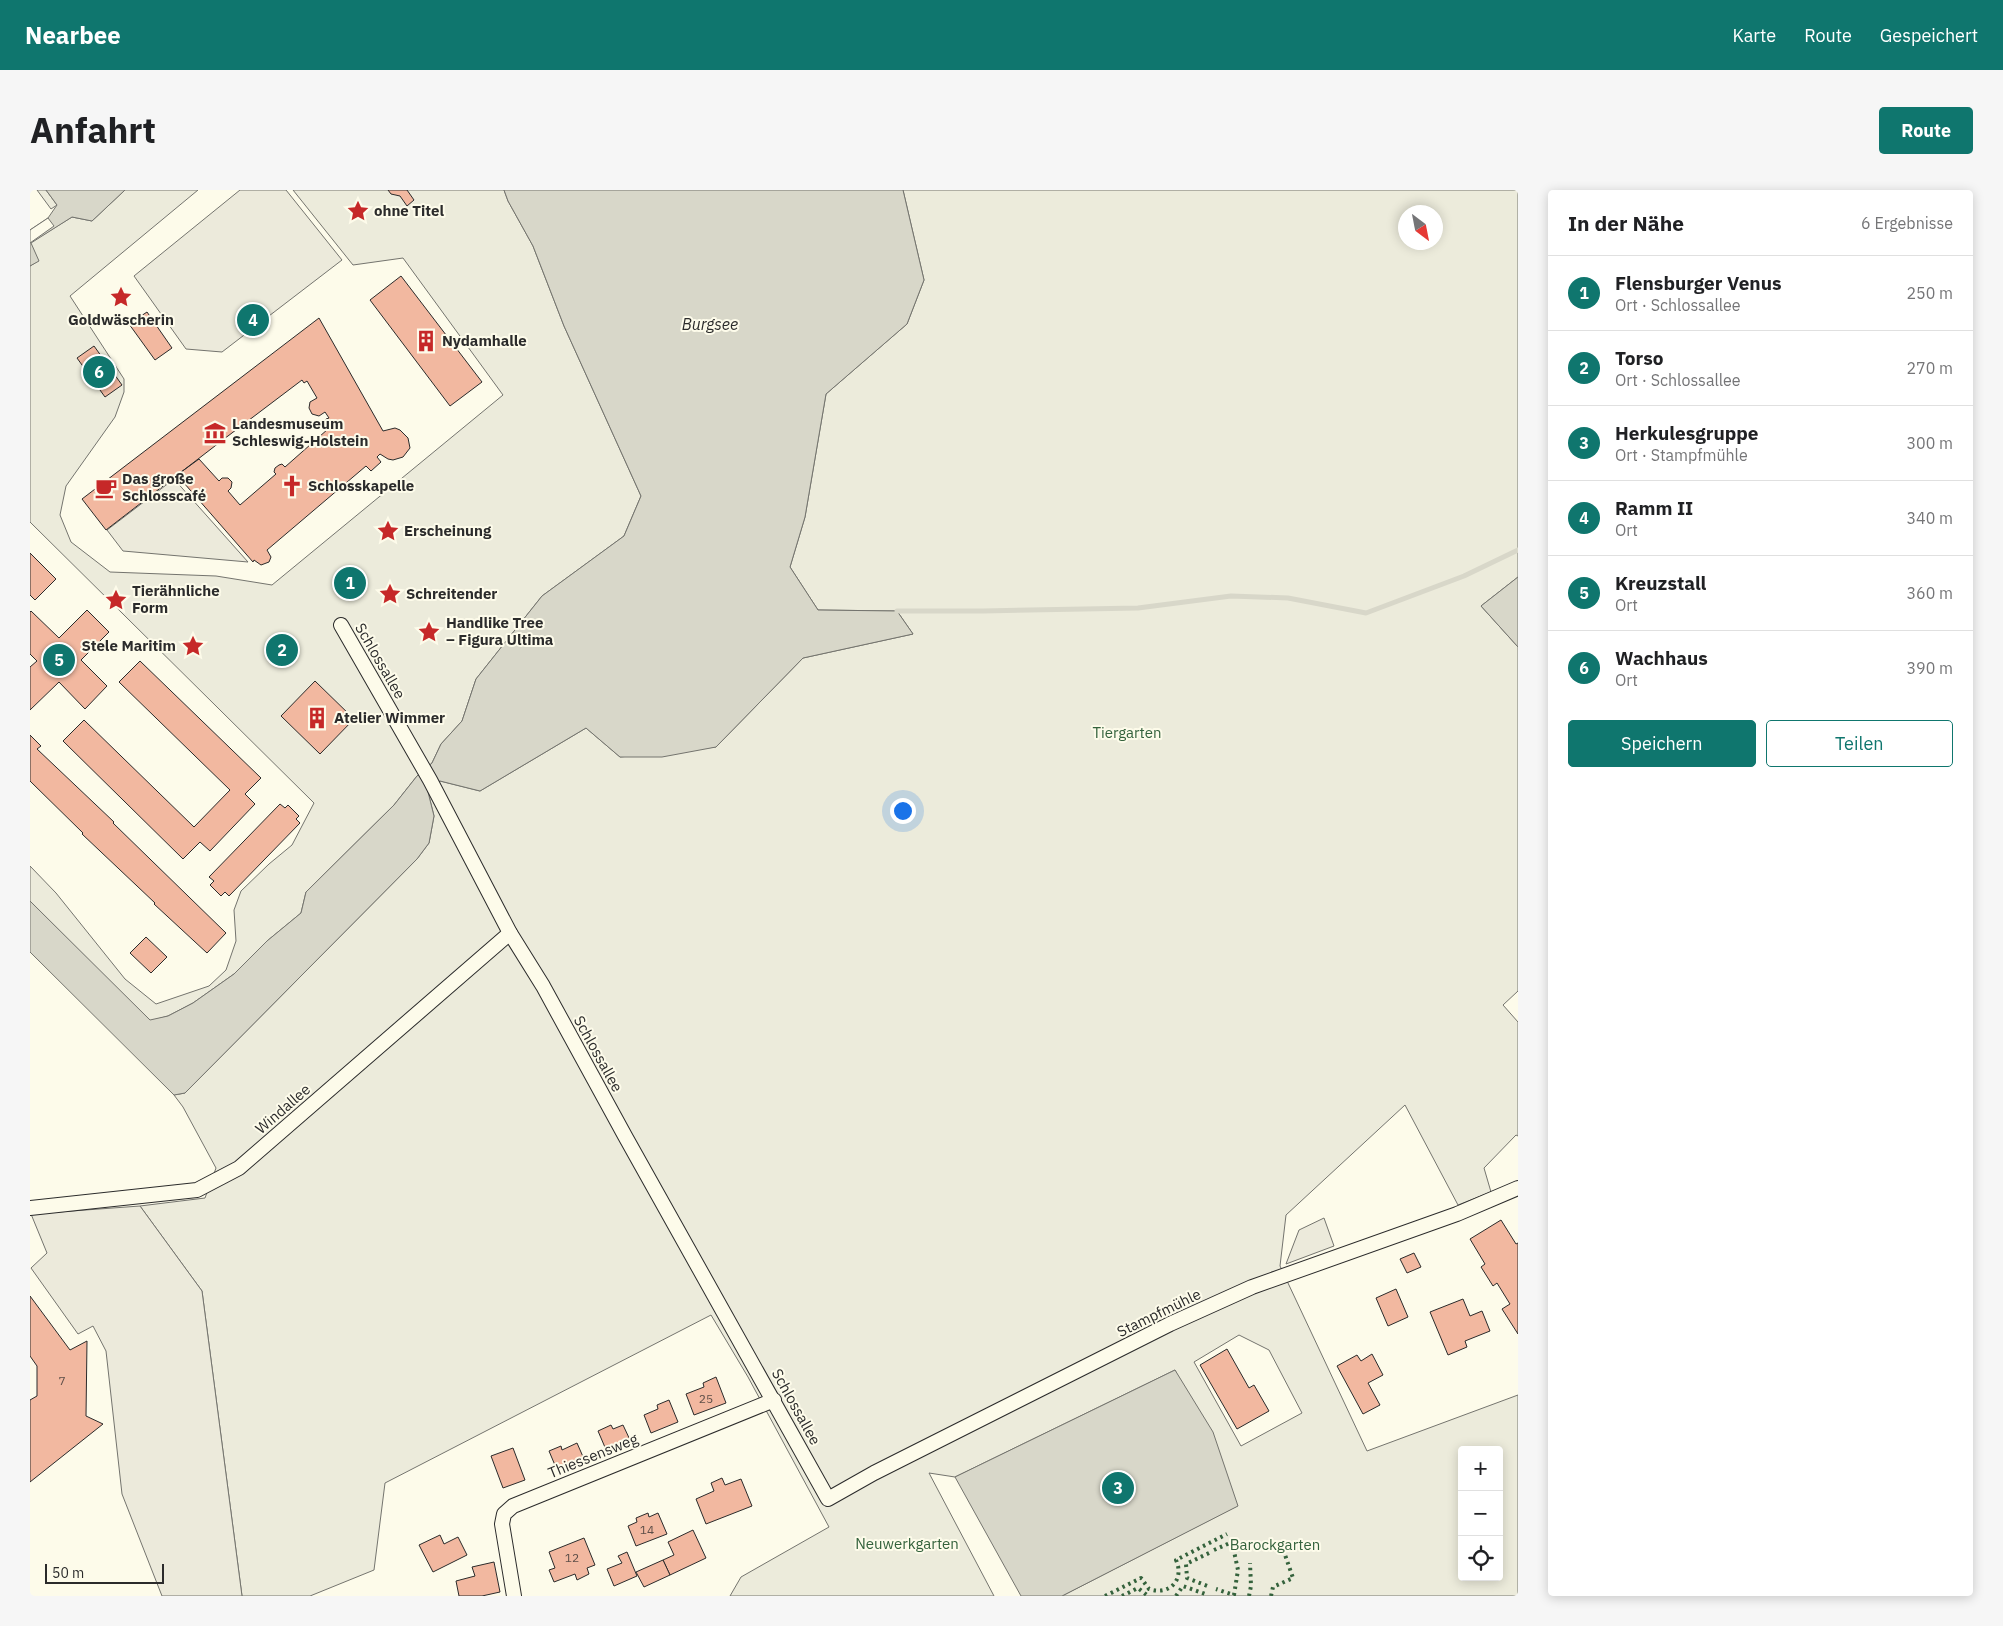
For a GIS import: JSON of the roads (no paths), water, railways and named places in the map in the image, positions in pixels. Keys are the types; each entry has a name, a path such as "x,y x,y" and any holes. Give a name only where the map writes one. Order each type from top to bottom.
{"street":[{"name":"Schlossallee","path":"341,625 430,780 510,934 543,986 624,1136 828,1498"},
{"name":"Windallee","path":"30,1208 197,1190 239,1168 510,934"},
{"name":"Stampfmühle","path":"828,1498 1170,1324 1252,1287 1457,1214 1518,1188"},
{"name":"Thiessensweg","path":"514,1596 502,1524 504,1514 513,1506 774,1400"}],"water":[{"path":"46,190 125,190 92,221 72,217 31,243 39,261 30,266 30,230 48,218 57,205"},
{"name":"Burgsee","path":"504,190 903,190 924,280 907,324 826,394 805,517 790,567 818,610 897,611 913,634 803,658 716,747 662,757 620,757 586,728 480,791 440,781 427,788 434,816 429,843 417,859 185,1093 174,1095 30,952 30,901 150,1020 168,1016 193,1003 234,974 267,941 301,913 306,892 394,805 417,776 432,763 441,744 462,721 476,679 542,596 624,536 641,496 564,326 533,246 508,201"},
{"path":"1518,577 1518,647 1481,606"},
{"path":"1175,1370 1213,1432 1238,1506 1062,1596 1021,1596 955,1477"}],"waterway":[{"path":"897,611 1138,608 1231,596 1288,598 1366,613 1464,576 1518,550"}],"place":[{"name":"ohne Titel","path":"358,211"},
{"name":"Goldwäscherin","path":"121,297"},
{"name":"Ramm II","path":"253,320"},
{"name":"Nydamhalle","path":"426,341"},
{"name":"Wachhaus","path":"99,372"},
{"name":"Landesmuseum Schleswig-Holstein","path":"215,433"},
{"name":"Schlosskapelle","path":"292,486"},
{"name":"Das große Schlosscafé","path":"106,488"},
{"name":"Erscheinung","path":"388,531"},
{"name":"Flensburger Venus","path":"350,583"},
{"name":"Schreitender","path":"390,594"},
{"name":"Tierähnliche Form","path":"116,600"},
{"name":"Handlike Tree – Figura Ultima","path":"429,632"},
{"name":"Stele Maritim","path":"193,646"},
{"name":"Torso","path":"282,650"},
{"name":"Kreuzstall","path":"59,660"},
{"name":"Atelier Wimmer","path":"317,718"},
{"name":"Herkulesgruppe","path":"1118,1488"}],"park label":[{"name":"Tiergarten","path":"1127,733"},
{"name":"Neuwerkgarten","path":"907,1544"},
{"name":"Barockgarten","path":"1275,1545"}]}
